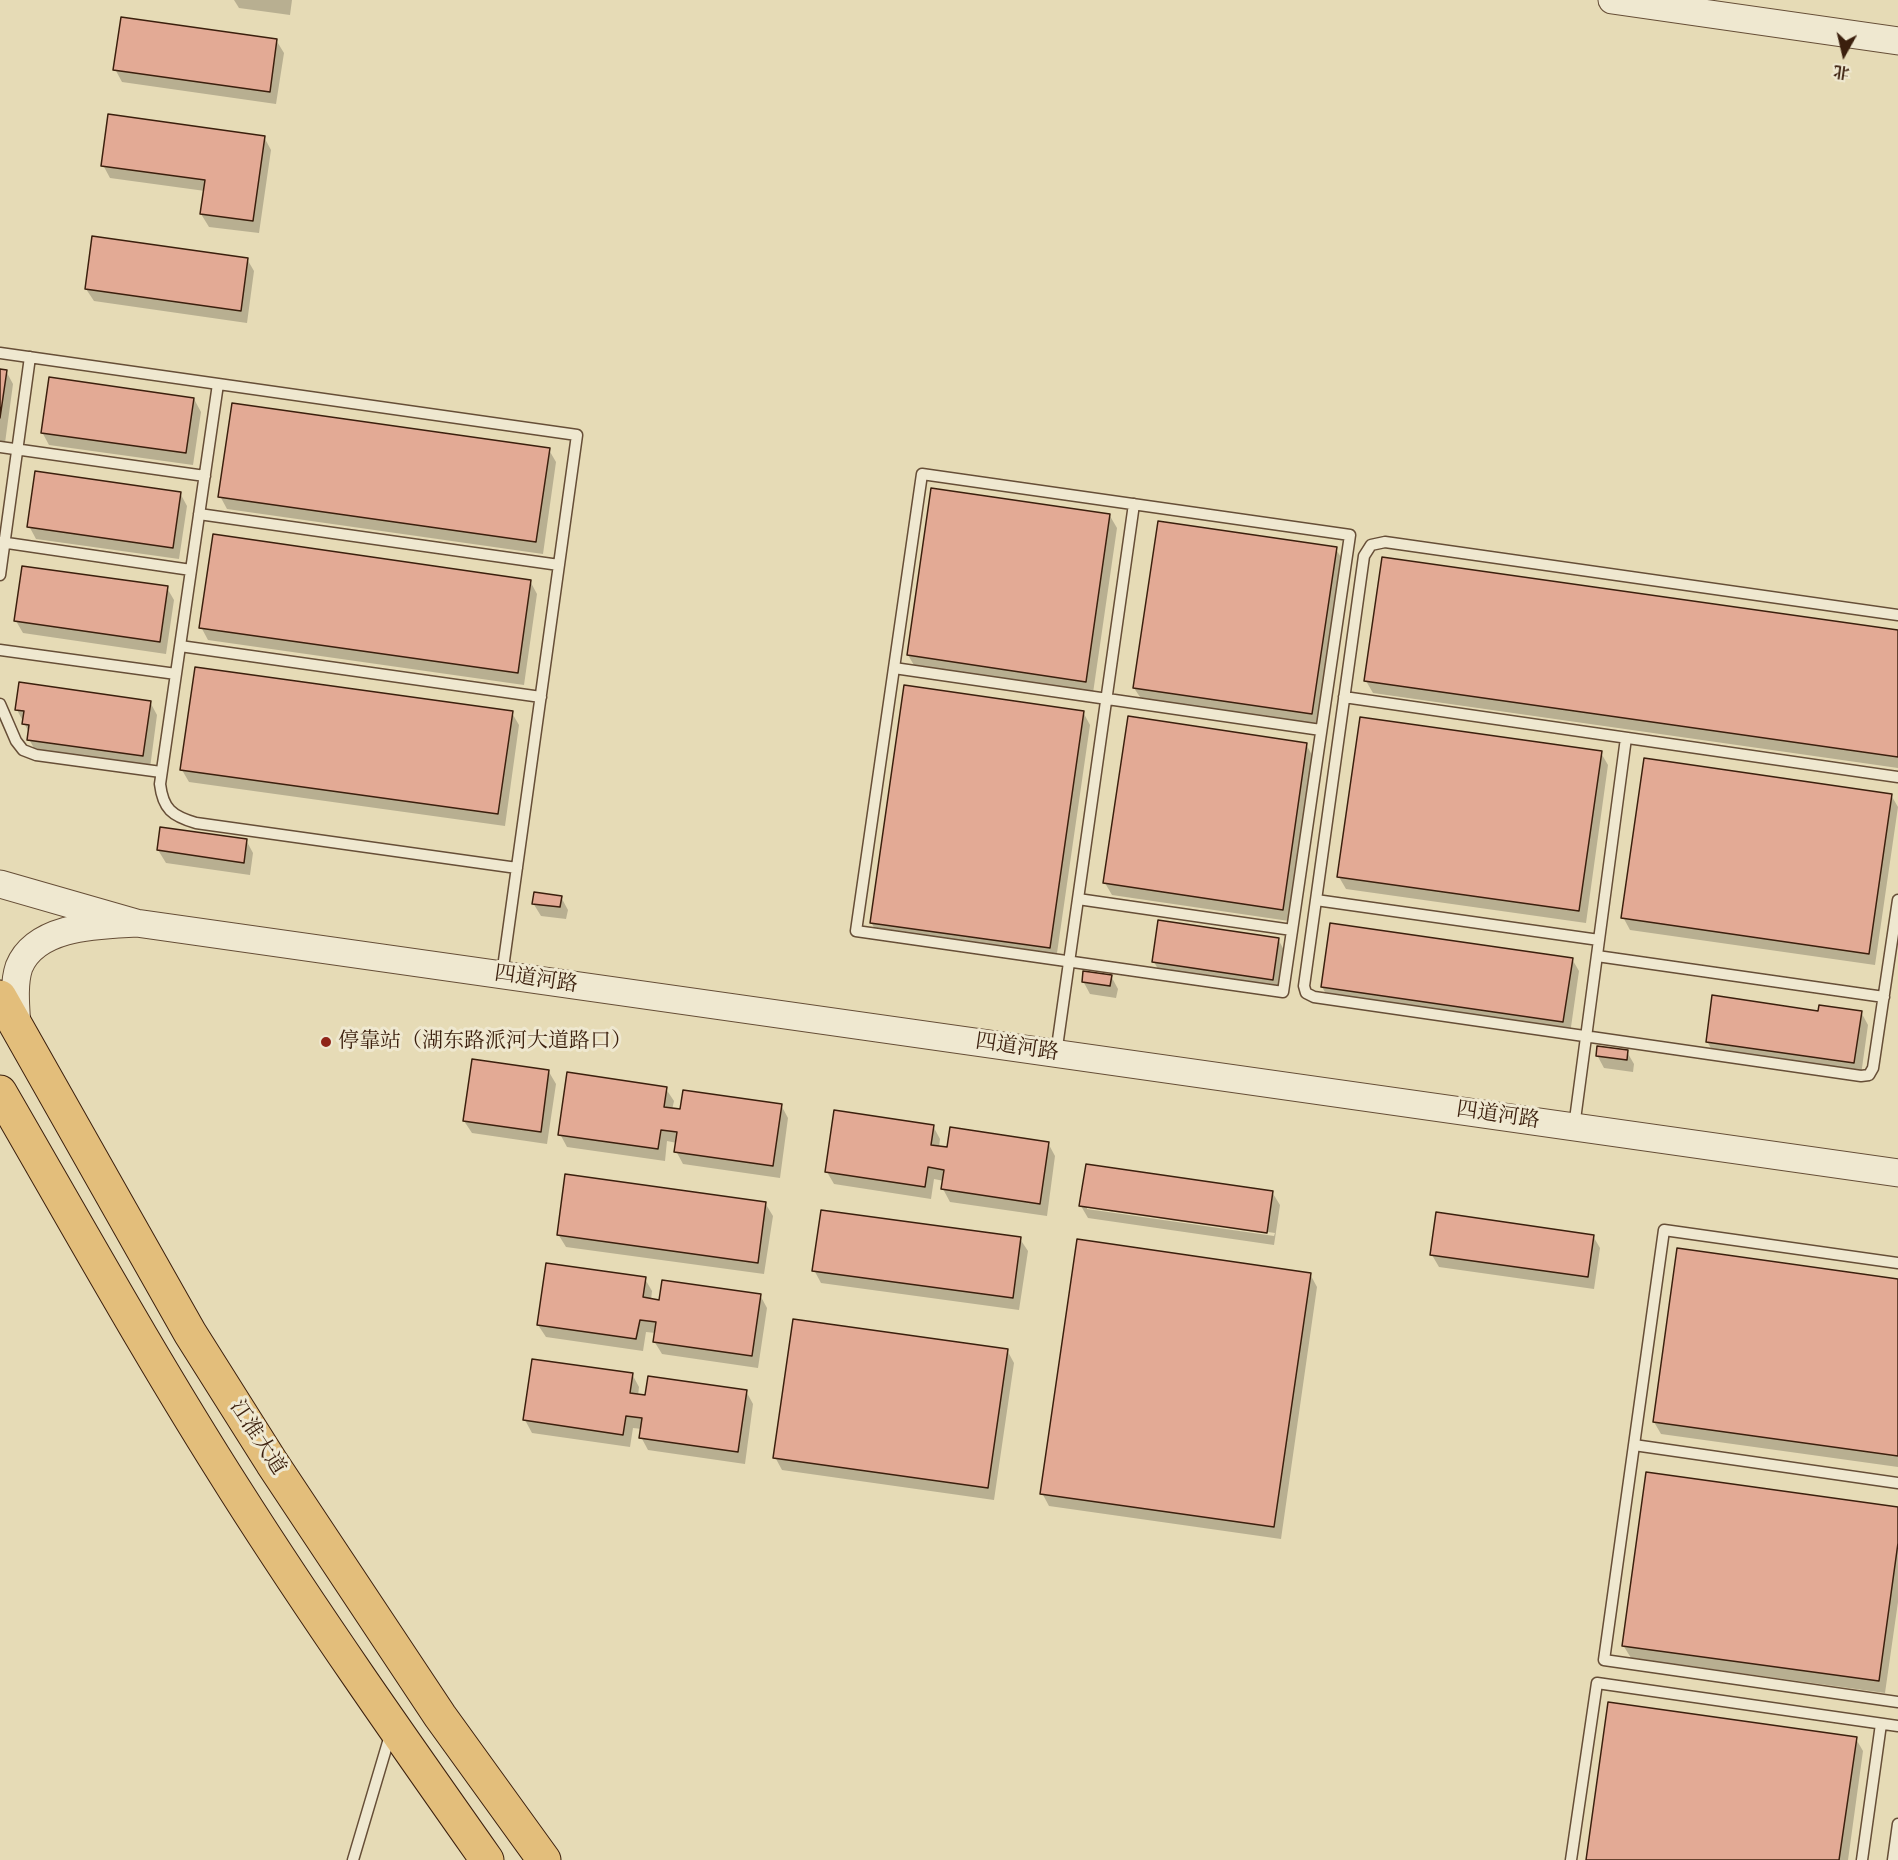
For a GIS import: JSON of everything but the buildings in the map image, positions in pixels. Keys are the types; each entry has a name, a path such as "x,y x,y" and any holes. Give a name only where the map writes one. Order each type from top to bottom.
{"main road":[{"name":"江淮大道","path":"0,998 190,1333 272,1463 440,1716 544,1860"},
{"path":"0,1092 153,1356 234,1488 318,1617 487,1860"}],"street":[{"path":"1612,0 1898,41"},
{"path":"0,884 136,923"},
{"path":"17,1028 16,988 20,967 31,950 54,935 82,927 136,923"},
{"name":"四道河路","path":"136,923 1898,1173"}],"lane":[{"path":"0,353 578,435 502,975"},
{"path":"0,575 2,542 30,357"},
{"path":"218,384 161,772 161,797 167,808 179,818 196,823 517,868"},
{"path":"0,447 205,476"},
{"path":"922,474 1350,535 1283,992 856,931 894,668 922,474"},
{"path":"1056,1053 1134,504"},
{"path":"199,514 559,566"},
{"path":"2,542 191,570"},
{"path":"1898,615 1384,542 1371,545 1364,556 1304,986 1306,993 1326,999 1861,1076 1869,1075 1874,1068 1898,900"},
{"path":"180,646 541,698"},
{"path":"0,650 176,674"},
{"path":"894,668 1322,730"},
{"path":"1344,697 1898,777"},
{"path":"0,704 16,741 23,750 36,755 161,772"},
{"path":"1574,1127 1626,738"},
{"path":"1078,899 1292,930"},
{"path":"1316,900 1599,940"},
{"path":"1597,956 1884,997"},
{"path":"1898,1263 1664,1230 1604,1660 1898,1702"},
{"path":"1634,1445 1898,1483"},
{"path":"1571,1860 1597,1683 1898,1726"},
{"path":"1862,1860 1881,1724"},
{"path":"353,1860 393,1726"},
{"path":"1893,1860 1898,1824"}],"place":[{"name":"停靠站（湖东路派河大道路口）","path":"326,1042"}]}
